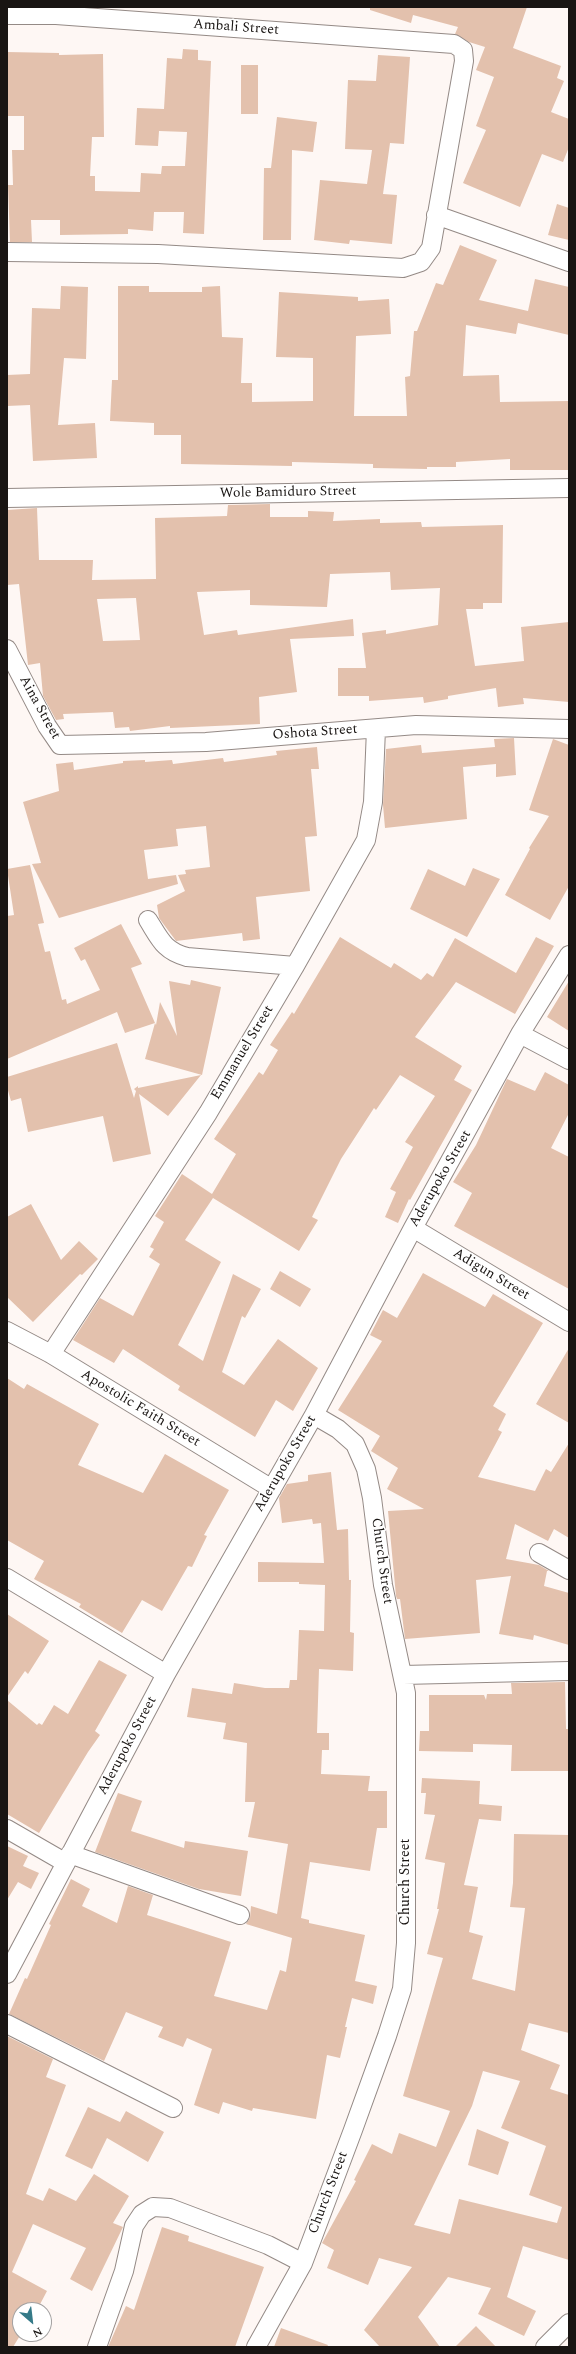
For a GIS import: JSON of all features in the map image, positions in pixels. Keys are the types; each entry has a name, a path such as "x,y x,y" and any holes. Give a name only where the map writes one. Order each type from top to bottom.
{"street":[{"name":"Ambali Street","path":"7,15 56,15 454,44 463,50 464,61 436,215"},
{"path":"7,252 158,254 403,268 421,262 431,248 436,215 569,262"},
{"name":"Wole Bamiduro Street","path":"7,498 569,488"},
{"name":"Aina Street","path":"7,649 47,726 60,745"},
{"name":"Oshota Street","path":"60,745 206,742 416,726 569,729"},
{"name":"Emmanuel Street","path":"51,1354 208,1113 295,966 366,840 373,802 376,729"},
{"path":"148,920 165,946 174,954 187,957 295,966"},
{"name":"Aderupoko Street","path":"7,1974 166,1674 314,1415 413,1228 520,1034 569,955"},
{"path":"520,1034 569,1060"},
{"name":"Adigun Street","path":"413,1228 569,1322"},
{"name":"Apostolic Faith Street","path":"7,1331 51,1354 272,1489"},
{"name":"Church Street","path":"256,2347 303,2263 387,2036 402,1989 406,1943 406,1693 403,1675 383,1585 372,1498 366,1469 355,1444 338,1429 314,1415"},
{"path":"539,1553 569,1570"},
{"path":"7,1578 166,1674"},
{"path":"403,1675 569,1671"},
{"path":"7,1829 68,1859 240,1915"},
{"path":"7,2024 173,2108"},
{"path":"97,2347 124,2271 134,2226 142,2214 153,2207 177,2211 268,2245 303,2263"},
{"path":"545,2347 569,2323"}],"building":[{"path":"370,7 527,7 513,48 561,66 557,78 564,81 551,112 569,119 569,147 563,162 542,154 520,207 463,183 486,130 476,126 494,77 476,70 485,47 469,42 455,34 458,27 413,15 411,23 370,10"},
{"path":"183,49 198,50 198,60 211,61 204,234 183,233 184,212 154,212 153,231 128,229 128,234 60,235 60,220 31,220 32,242 10,242 8,185 13,185 12,150 24,150 24,116 7,116 7,52 59,53 59,55 103,54 104,137 92,137 90,176 95,176 95,191 140,192 141,173 161,174 162,166 185,166 187,132 159,131 158,146 135,145 137,108 164,109 167,58 182,59"},
{"path":"378,55 410,57 404,144 390,143 383,194 397,195 392,244 350,240 349,244 314,240 320,180 367,184 372,150 345,149 348,80 376,81"},
{"path":"241,65 258,65 258,114 241,114"},
{"path":"277,117 317,122 313,152 292,150 291,240 263,240 264,168 271,168"},
{"path":"557,204 569,208 569,240 548,235"},
{"path":"460,245 497,260 479,300 528,311 535,279 569,287 569,335 518,323 516,334 466,325 463,376 499,375 500,402 569,401 569,470 510,470 510,459 456,462 456,467 427,467 427,469 373,468 373,464 292,462 292,466 181,464 181,435 154,435 154,423 110,421 112,380 118,380 118,286 149,286 149,292 202,292 202,287 220,286 222,337 243,338 241,383 252,383 252,402 313,401 313,358 276,357 279,292 358,297 358,301 389,299 391,334 356,336 354,416 407,416 405,377 410,376 414,331 417,331 436,283 443,285"},
{"path":"61,286 88,287 86,359 64,358 58,425 95,423 97,458 33,461 30,405 7,406 7,375 30,374 32,308 60,309"},
{"path":"270,504 270,517 308,517 308,511 334,512 333,521 380,519 380,523 421,522 422,527 503,525 502,603 483,603 483,609 466,609 475,666 524,661 521,627 569,622 569,702 523,698 524,704 498,707 496,688 448,696 448,699 424,703 423,697 369,701 369,696 338,696 338,668 366,668 362,633 386,630 386,634 438,625 440,588 391,590 390,572 330,574 327,607 250,605 250,590 197,592 204,635 237,630 238,635 353,619 354,636 290,639 297,692 259,697 260,724 170,728 170,726 130,731 129,727 115,728 113,712 63,714 64,719 56,720 43,696 40,663 28,665 19,584 7,585 7,510 37,508 39,560 93,560 92,580 156,579 155,518 227,516 228,505","holes":["136,598 140,640 103,641 97,599"]},
{"path":"514,738 516,775 496,777 496,764 463,767 467,819 385,828 383,805 386,749 421,745 422,753 495,747 494,739"},
{"path":"553,739 569,745 569,886 550,920 505,895 530,849 529,848 549,816 529,810"},
{"path":"317,747 319,769 311,769 317,836 305,837 310,891 256,897 260,939 243,941 242,933 176,941 159,918 157,905 185,891 178,875 186,874 185,870 210,867 206,826 176,829 178,846 144,850 148,879 176,875 178,884 59,918 32,864 41,863 23,802 59,791 56,764 73,762 74,770 123,763 123,761 145,760 145,762 172,760 173,764 223,758 224,762 277,755 276,751"},
{"path":"30,865 44,923 38,924 45,952 50,951 62,1000 66,999 67,1004 100,990 85,959 81,961 74,948 121,924 142,964 131,968 155,1023 125,1033 117,1012 7,1059 7,916 14,915 7,869"},
{"path":"473,868 500,879 467,937 410,909 428,869 465,886"},
{"path":"340,937 391,968 394,963 421,980 427,973 433,977 455,938 516,973 536,937 554,946 515,1014 456,982 415,1037 462,1066 454,1080 472,1090 410,1200 409,1199 398,1223 385,1217 396,1192 390,1189 413,1147 405,1142 435,1096 400,1075 376,1110 374,1108 341,1159 312,1217 318,1220 299,1251 213,1198 185,1240 221,1262 178,1345 203,1361 233,1274 261,1289 245,1318 242,1316 222,1372 244,1385 278,1339 318,1368 293,1411 276,1400 255,1437 178,1390 180,1386 123,1349 114,1363 73,1340 100,1298 133,1316 160,1264 149,1257 154,1249 150,1247 164,1222 155,1216 182,1174 212,1194 236,1154 214,1139 259,1072 263,1075 278,1050 270,1045 292,1012 294,1014"},
{"path":"191,980 221,987 202,1075 145,1059 155,1023 156,1025 160,1002 177,1036 169,981 190,985"},
{"path":"569,981 569,1031 547,1017"},
{"path":"117,1043 134,1098 136,1091 134,1089 138,1086 138,1088 201,1075 168,1116 139,1094 151,1154 113,1162 103,1116 28,1132 21,1098 11,1101 7,1087 7,1077"},
{"path":"545,1072 569,1085 569,1113 551,1148 569,1157 569,1289 454,1226 472,1193 453,1182 476,1145 507,1079 535,1091"},
{"path":"31,1204 61,1260 79,1241 98,1259 82,1275 80,1274 33,1322 7,1297 7,1217"},
{"path":"280,1271 311,1289 300,1307 270,1289"},
{"path":"423,1273 485,1307 493,1294 543,1323 493,1406 506,1414 498,1430 502,1432 478,1477 535,1491 546,1469 551,1472 569,1443 569,1538 554,1529 548,1541 515,1524 506,1559 539,1565 549,1571 547,1571 544,1586 569,1593 569,1645 534,1635 533,1640 499,1634 511,1576 476,1580 480,1633 405,1639 400,1599 397,1599 396,1596 388,1511 424,1509 387,1489 398,1468 371,1451 380,1436 338,1410 382,1341 370,1335 383,1310 397,1318"},
{"path":"569,1348 569,1423 536,1404"},
{"path":"7,1378 24,1389 27,1384 99,1424 78,1465 143,1493 165,1454 229,1490 204,1535 207,1536 192,1567 188,1566 162,1611 142,1600 122,1633 79,1607 81,1604 34,1579 44,1561 7,1540"},
{"path":"331,1472 337,1530 348,1529 349,1580 351,1580 350,1632 354,1633 353,1671 319,1669 317,1733 329,1733 329,1750 322,1750 321,1774 370,1776 368,1791 387,1791 387,1828 377,1828 370,1871 310,1862 301,1918 309,1920 309,1923 365,1935 355,1981 377,1986 373,2004 352,1998 340,2058 327,2055 316,2119 253,2108 252,2111 223,2102 219,2114 194,2105 212,2049 187,2038 183,2047 158,2037 163,2027 126,2012 104,2061 9,2014 25,1978 27,1979 51,1925 49,1924 71,1879 90,1889 82,1906 117,1923 128,1886 153,1895 147,1915 231,1942 214,1996 267,2010 280,1970 286,1972 292,1938 246,1924 250,1918 251,1906 277,1914 288,1844 248,1837 255,1802 245,1802 247,1743 223,1739 226,1723 187,1717 192,1688 232,1694 234,1683 265,1688 289,1688 290,1680 297,1680 299,1630 324,1631 325,1585 299,1584 299,1582 258,1582 258,1562 324,1563 321,1523 313,1524 312,1519 282,1523 279,1498 287,1484 308,1481 308,1475"},
{"path":"7,1614 49,1641 28,1674 25,1671 7,1697"},
{"path":"99,1660 127,1675 95,1731 100,1735 88,1752 39,1833 7,1814 7,1700 37,1725 39,1723 42,1725 54,1705 68,1714"},
{"path":"565,1682 566,1729 569,1729 569,1771 511,1771 512,1745 473,1744 473,1752 419,1751 420,1731 429,1731 429,1695 484,1695 486,1700 487,1694 512,1694 511,1683"},
{"path":"422,1778 480,1781 479,1804 502,1806 501,1821 479,1819 464,1885 478,1887 469,1932 483,1936 472,1979 515,1991 525,1908 510,1907 513,1883 514,1834 569,1835 569,2033 529,2023 521,2050 560,2065 550,2089 569,2095 569,2260 523,2246 507,2297 536,2311 524,2336 478,2314 491,2288 448,2277 418,2317 440,2347 380,2347 364,2330 412,2267 379,2258 368,2285 327,2268 334,2250 322,2243 356,2181 354,2180 372,2144 392,2154 399,2133 436,2147 450,2111 403,2096 443,1958 427,1954 439,1909 437,1909 445,1863 425,1859 435,1815 424,1814 426,1793 421,1793","holes":["483,2071 520,2081 501,2128 546,2146 529,2195 562,2207 557,2223 459,2199 450,2234 414,2225 472,2106"]},
{"path":"118,1793 142,1801 131,1831 184,1848 185,1841 248,1851 241,1896 199,1889 95,1852"},
{"path":"7,1846 28,1856 23,1866 39,1873 31,1889 18,1882 7,1900"},
{"path":"7,2036 53,2059 46,2077 66,2085 26,2194 43,2201 49,2188 76,2201 94,2174 129,2196 113,2223 123,2227 92,2291 70,2279 86,2248 33,2224 12,2272 47,2291 41,2302 12,2302 12,2342 16,2342 13,2347 7,2347"},
{"path":"88,2107 120,2122 126,2111 164,2132 148,2162 107,2138 92,2169 65,2156"},
{"path":"477,2129 509,2142 498,2175 468,2165"},
{"path":"162,2227 189,2236 188,2241 264,2267 235,2347 108,2347 126,2306 134,2310"},
{"path":"476,2326 496,2347 455,2347"},
{"path":"281,2328 328,2345 327,2347 274,2347"}]}
